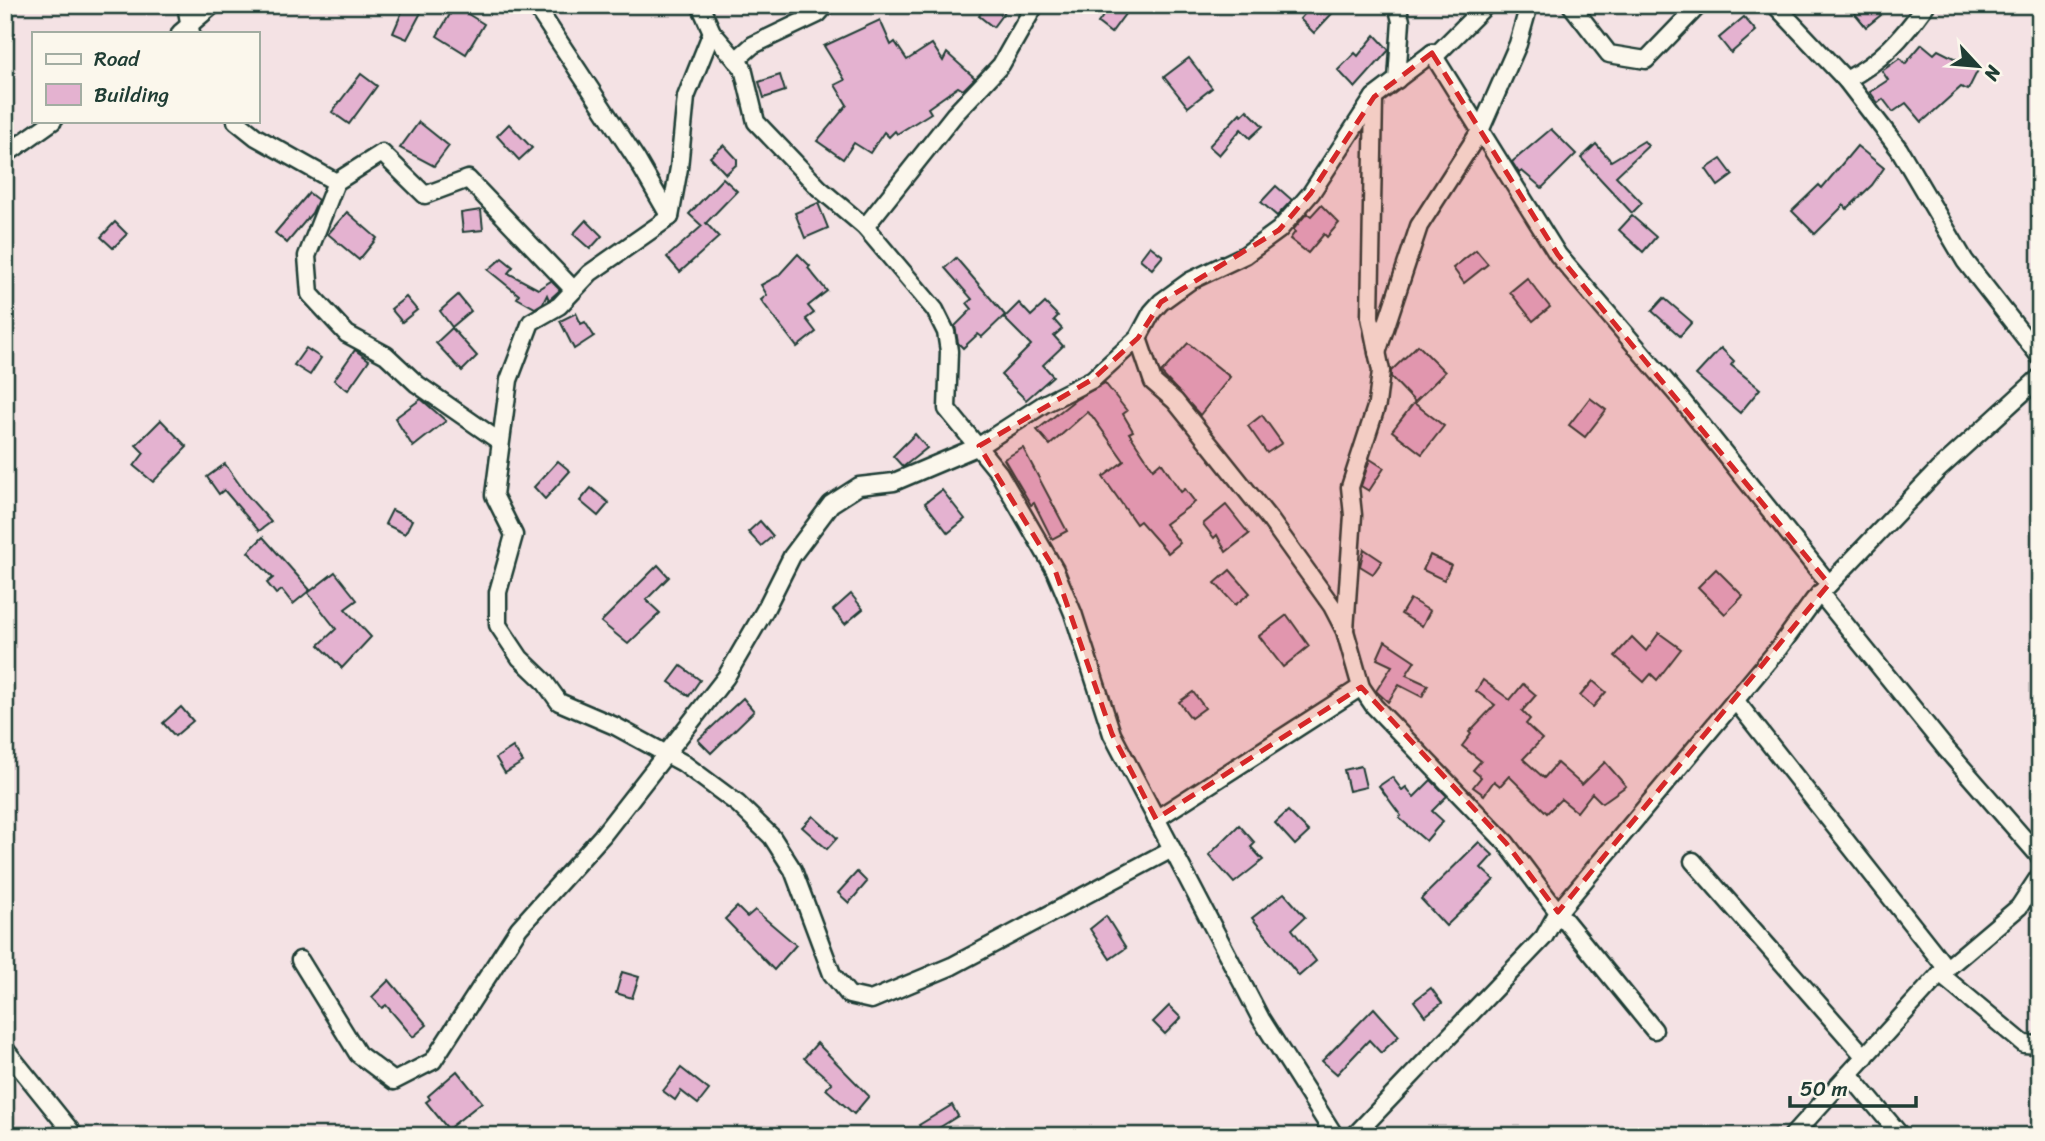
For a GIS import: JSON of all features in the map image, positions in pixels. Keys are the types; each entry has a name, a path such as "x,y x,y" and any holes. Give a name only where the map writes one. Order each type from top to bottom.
{"street":[{"path":"186,5 186,31"},
{"path":"186,31 213,5"},
{"path":"535,5 637,160 670,216"},
{"path":"700,5 712,32 743,68 756,122 819,188 865,227 935,310 946,332 947,409 979,446 1013,495 1055,570 1073,612 1112,734 1261,1020 1335,1136"},
{"path":"736,60 753,45 818,14 826,5"},
{"path":"865,227 954,115 1001,65 1035,5"},
{"path":"1397,5 1401,21 1397,80"},
{"path":"1432,53 1437,55 1486,5"},
{"path":"1377,353 1419,226 1480,131 1518,44 1529,5"},
{"path":"1571,5 1609,54 1646,60 1699,5"},
{"path":"1775,5 1846,80 1899,149 1965,261 2040,357"},
{"path":"1846,80 1870,68 1888,53 1926,5"},
{"path":"712,32 686,97 679,168 670,216 590,274 559,306 531,322 509,380 494,495 514,535 498,592 498,625 520,658 544,681 559,702 615,726 667,754 738,804 772,837 793,870 832,974 849,995 871,1000 952,966 1172,849"},
{"path":"300,960 358,1054 394,1082 433,1061 519,928 602,836 726,677 765,610 792,556 831,504 859,486 894,482 979,446 1044,404 1093,379 1138,338 1152,312 1161,302 1190,281 1245,255 1279,230 1311,193 1374,97 1432,53"},
{"path":"1432,53 1558,255 1680,398 1945,749 2040,857"},
{"path":"1345,631 1353,515 1350,486 1377,404 1381,371 1370,317 1374,97"},
{"path":"5,155 52,122"},
{"path":"237,122 256,137 336,182"},
{"path":"499,441 427,391 386,355 347,334 310,294 307,256 336,182 382,153 425,195 468,179 575,290"},
{"path":"1138,338 1153,382 1174,401 1270,521 1332,606 1345,631 1361,687 1425,762 1506,843 1654,1030"},
{"path":"1354,1136 1544,937 1558,912 1825,588 1938,470 2040,377"},
{"path":"1156,819 1361,687"},
{"path":"1735,700 1943,972 2024,1044 2040,1045"},
{"path":"1692,861 1865,1057"},
{"path":"1792,1136 1943,972 2019,907 2039,879"},
{"path":"5,1049 75,1136"},
{"path":"1849,1073 1901,1136"}],"highlighted area":[{"path":"1432,53 1558,255 1829,584 1558,912 1506,843 1361,687 1156,819 1112,734 1055,570 979,446 1093,379 1138,338 1161,302 1279,230 1311,193 1374,97"}],"building":[{"path":"405,5 425,5 407,39 393,33"},
{"path":"987,5 998,5 1005,11 993,27 979,16"},
{"path":"1111,5 1125,14 1111,33 1098,23"},
{"path":"1312,5 1340,5 1314,33 1300,19"},
{"path":"1848,5 1873,5 1881,15 1866,27"},
{"path":"455,6 484,24 466,54 437,36"},
{"path":"1744,17 1756,31 1731,53 1719,38"},
{"path":"880,20 891,45 895,42 907,60 932,44 943,61 947,53 975,78 963,90 958,87 928,108 931,113 897,134 895,131 889,137 884,132 870,153 854,143 843,159 817,141 847,105 835,85 845,80 824,46"},
{"path":"1375,35 1389,50 1355,88 1338,70 1355,53 1358,56"},
{"path":"1922,44 1934,54 1938,50 1978,70 1968,90 1961,87 1922,122 1906,103 1893,112 1883,99 1878,103 1870,92 1888,80 1882,71 1900,58 1905,64"},
{"path":"1189,58 1212,88 1188,107 1164,77"},
{"path":"361,74 377,86 349,124 332,112"},
{"path":"780,75 785,91 764,98 759,82"},
{"path":"1247,110 1263,126 1250,138 1241,129 1219,155 1209,146 1240,113 1242,115"},
{"path":"419,122 449,146 434,166 400,148"},
{"path":"509,124 532,148 519,160 497,136"},
{"path":"1551,129 1576,154 1542,188 1522,171 1519,173 1512,162"},
{"path":"1644,141 1648,146 1616,176 1642,203 1632,213 1581,158 1596,144 1611,161"},
{"path":"724,145 737,159 737,164 726,174 710,157"},
{"path":"1857,146 1884,168 1872,185 1847,209 1844,205 1815,234 1792,211 1819,185 1822,188"},
{"path":"1721,159 1733,175 1718,186 1706,169"},
{"path":"723,178 737,191 706,223 719,237 680,272 667,257 702,226 689,214"},
{"path":"1276,186 1292,200 1277,216 1261,202"},
{"path":"309,193 318,200 312,213 287,243 275,233"},
{"path":"818,203 828,228 805,238 795,213"},
{"path":"1321,205 1339,223 1327,237 1324,234 1308,253 1290,239 1295,232 1293,230 1307,213 1311,216"},
{"path":"481,210 483,230 463,232 461,213"},
{"path":"347,212 377,238 359,260 328,234"},
{"path":"1632,216 1656,237 1643,252 1619,230"},
{"path":"586,220 602,236 590,249 573,234"},
{"path":"115,222 127,234 113,248 101,237"},
{"path":"1150,246 1163,256 1152,269 1140,259"},
{"path":"1476,250 1488,264 1464,283 1453,268"},
{"path":"798,254 827,291 808,306 814,313 806,319 816,332 797,347 761,300 767,295 761,285 778,276"},
{"path":"502,258 513,267 508,273 538,289 551,281 560,290 549,300 547,295 543,303 535,308 517,298 519,295 488,270"},
{"path":"956,258 1005,315 982,337 978,334 963,348 958,343 955,326 972,309 967,303 972,299 945,268"},
{"path":"1527,278 1550,307 1533,321 1510,292"},
{"path":"458,295 471,311 452,327 440,311"},
{"path":"406,297 417,310 402,322 391,309"},
{"path":"1664,298 1692,322 1680,336 1652,311"},
{"path":"1019,303 1031,316 1045,303 1058,316 1054,320 1062,329 1054,336 1063,346 1043,365 1053,376 1026,400 1001,375 1031,345 1004,318"},
{"path":"576,313 581,324 585,322 594,336 574,349 560,321"},
{"path":"452,328 477,356 462,371 436,343"},
{"path":"1188,343 1230,377 1200,415 1161,373"},
{"path":"1418,345 1445,372 1415,402 1391,377 1391,371"},
{"path":"306,348 321,358 310,375 294,365"},
{"path":"1721,348 1734,361 1731,365 1760,389 1740,413 1696,375"},
{"path":"355,350 369,360 348,390 334,380"},
{"path":"1105,383 1127,411 1123,414 1133,431 1129,433 1153,469 1161,462 1181,492 1185,489 1195,502 1165,524 1180,543 1168,553 1140,521 1136,524 1103,477 1124,461 1092,416 1087,412 1050,445 1037,430 1075,400"},
{"path":"1590,398 1606,410 1585,437 1569,425"},
{"path":"421,399 446,421 413,447 395,418"},
{"path":"1414,403 1444,426 1422,454 1392,431"},
{"path":"1262,415 1282,443 1267,453 1248,426"},
{"path":"161,420 187,447 153,482 134,466 144,453 136,445"},
{"path":"915,434 927,448 903,467 893,456"},
{"path":"1023,448 1067,531 1052,539 1034,503 1031,505 1004,459"},
{"path":"1370,459 1384,468 1369,491 1361,486"},
{"path":"558,461 570,471 545,499 534,487"},
{"path":"225,464 271,522 259,531 224,490 219,494 207,477"},
{"path":"591,488 609,503 598,516 580,501"},
{"path":"942,490 965,519 948,533 925,503"},
{"path":"1226,505 1249,534 1226,552 1217,535 1214,538 1203,524"},
{"path":"392,510 412,520 405,534 385,524"},
{"path":"760,521 773,536 761,546 748,532"},
{"path":"263,537 310,590 293,604 282,590 276,594 267,583 273,578 248,552"},
{"path":"1364,549 1382,561 1373,574 1360,566"},
{"path":"1430,555 1451,565 1444,580 1423,570"},
{"path":"658,565 669,577 646,600 660,613 628,644 601,622"},
{"path":"1716,569 1743,596 1725,614 1698,587"},
{"path":"1230,570 1250,593 1235,605 1215,583"},
{"path":"335,572 357,600 345,609 371,637 342,668 319,645 336,629 308,593"},
{"path":"851,594 863,609 845,624 833,610"},
{"path":"1410,599 1430,611 1422,626 1401,614"},
{"path":"1287,615 1309,646 1283,667 1259,636"},
{"path":"1659,633 1681,649 1657,680 1651,674 1644,682 1615,656 1632,637 1646,651"},
{"path":"1385,641 1415,661 1406,675 1428,685 1422,697 1399,685 1388,702 1376,691 1392,666 1377,659"},
{"path":"681,666 700,680 689,696 669,682"},
{"path":"1483,680 1510,700 1523,684 1536,695 1522,711 1530,719 1526,724 1542,739 1523,759 1544,778 1557,763 1582,785 1605,762 1626,786 1602,803 1592,793 1577,812 1561,799 1547,813 1509,776 1500,786 1494,781 1484,795 1473,787 1481,777 1473,770 1481,761 1462,746 1471,734 1469,732 1495,705 1476,691"},
{"path":"1593,681 1606,692 1593,707 1580,696"},
{"path":"1193,692 1205,708 1191,718 1179,702"},
{"path":"743,698 754,711 711,753 698,740"},
{"path":"181,707 193,721 175,736 163,723"},
{"path":"513,747 523,762 505,773 496,758"},
{"path":"1361,766 1366,787 1349,791 1344,770"},
{"path":"1392,777 1402,790 1406,787 1414,797 1431,780 1447,796 1432,811 1443,821 1426,841 1399,818 1401,816 1379,786"},
{"path":"1288,811 1309,832 1295,845 1275,823"},
{"path":"813,816 837,838 827,849 802,827"},
{"path":"1239,825 1255,843 1251,847 1263,860 1234,883 1209,855"},
{"path":"1479,842 1493,855 1481,868 1494,880 1446,926 1421,899"},
{"path":"857,872 867,882 849,903 838,893"},
{"path":"1284,893 1305,917 1292,929 1316,961 1299,976 1252,918"},
{"path":"737,907 747,917 755,910 796,945 774,970 725,919"},
{"path":"1106,916 1126,948 1110,959 1090,929"},
{"path":"622,972 639,977 632,998 616,993"},
{"path":"389,980 427,1025 413,1037 386,1005 382,1008 372,997"},
{"path":"1431,988 1442,1003 1425,1016 1414,1001"},
{"path":"1169,1006 1181,1018 1165,1034 1153,1022"},
{"path":"1374,1008 1399,1036 1381,1053 1369,1040 1337,1074 1322,1061"},
{"path":"817,1043 869,1096 854,1114 826,1089 832,1083 804,1058"},
{"path":"681,1068 709,1090 698,1104 681,1091 675,1100 663,1091"},
{"path":"457,1071 482,1102 448,1129 426,1102 430,1099 428,1096"},
{"path":"952,1105 958,1116 926,1136 919,1125"}]}
